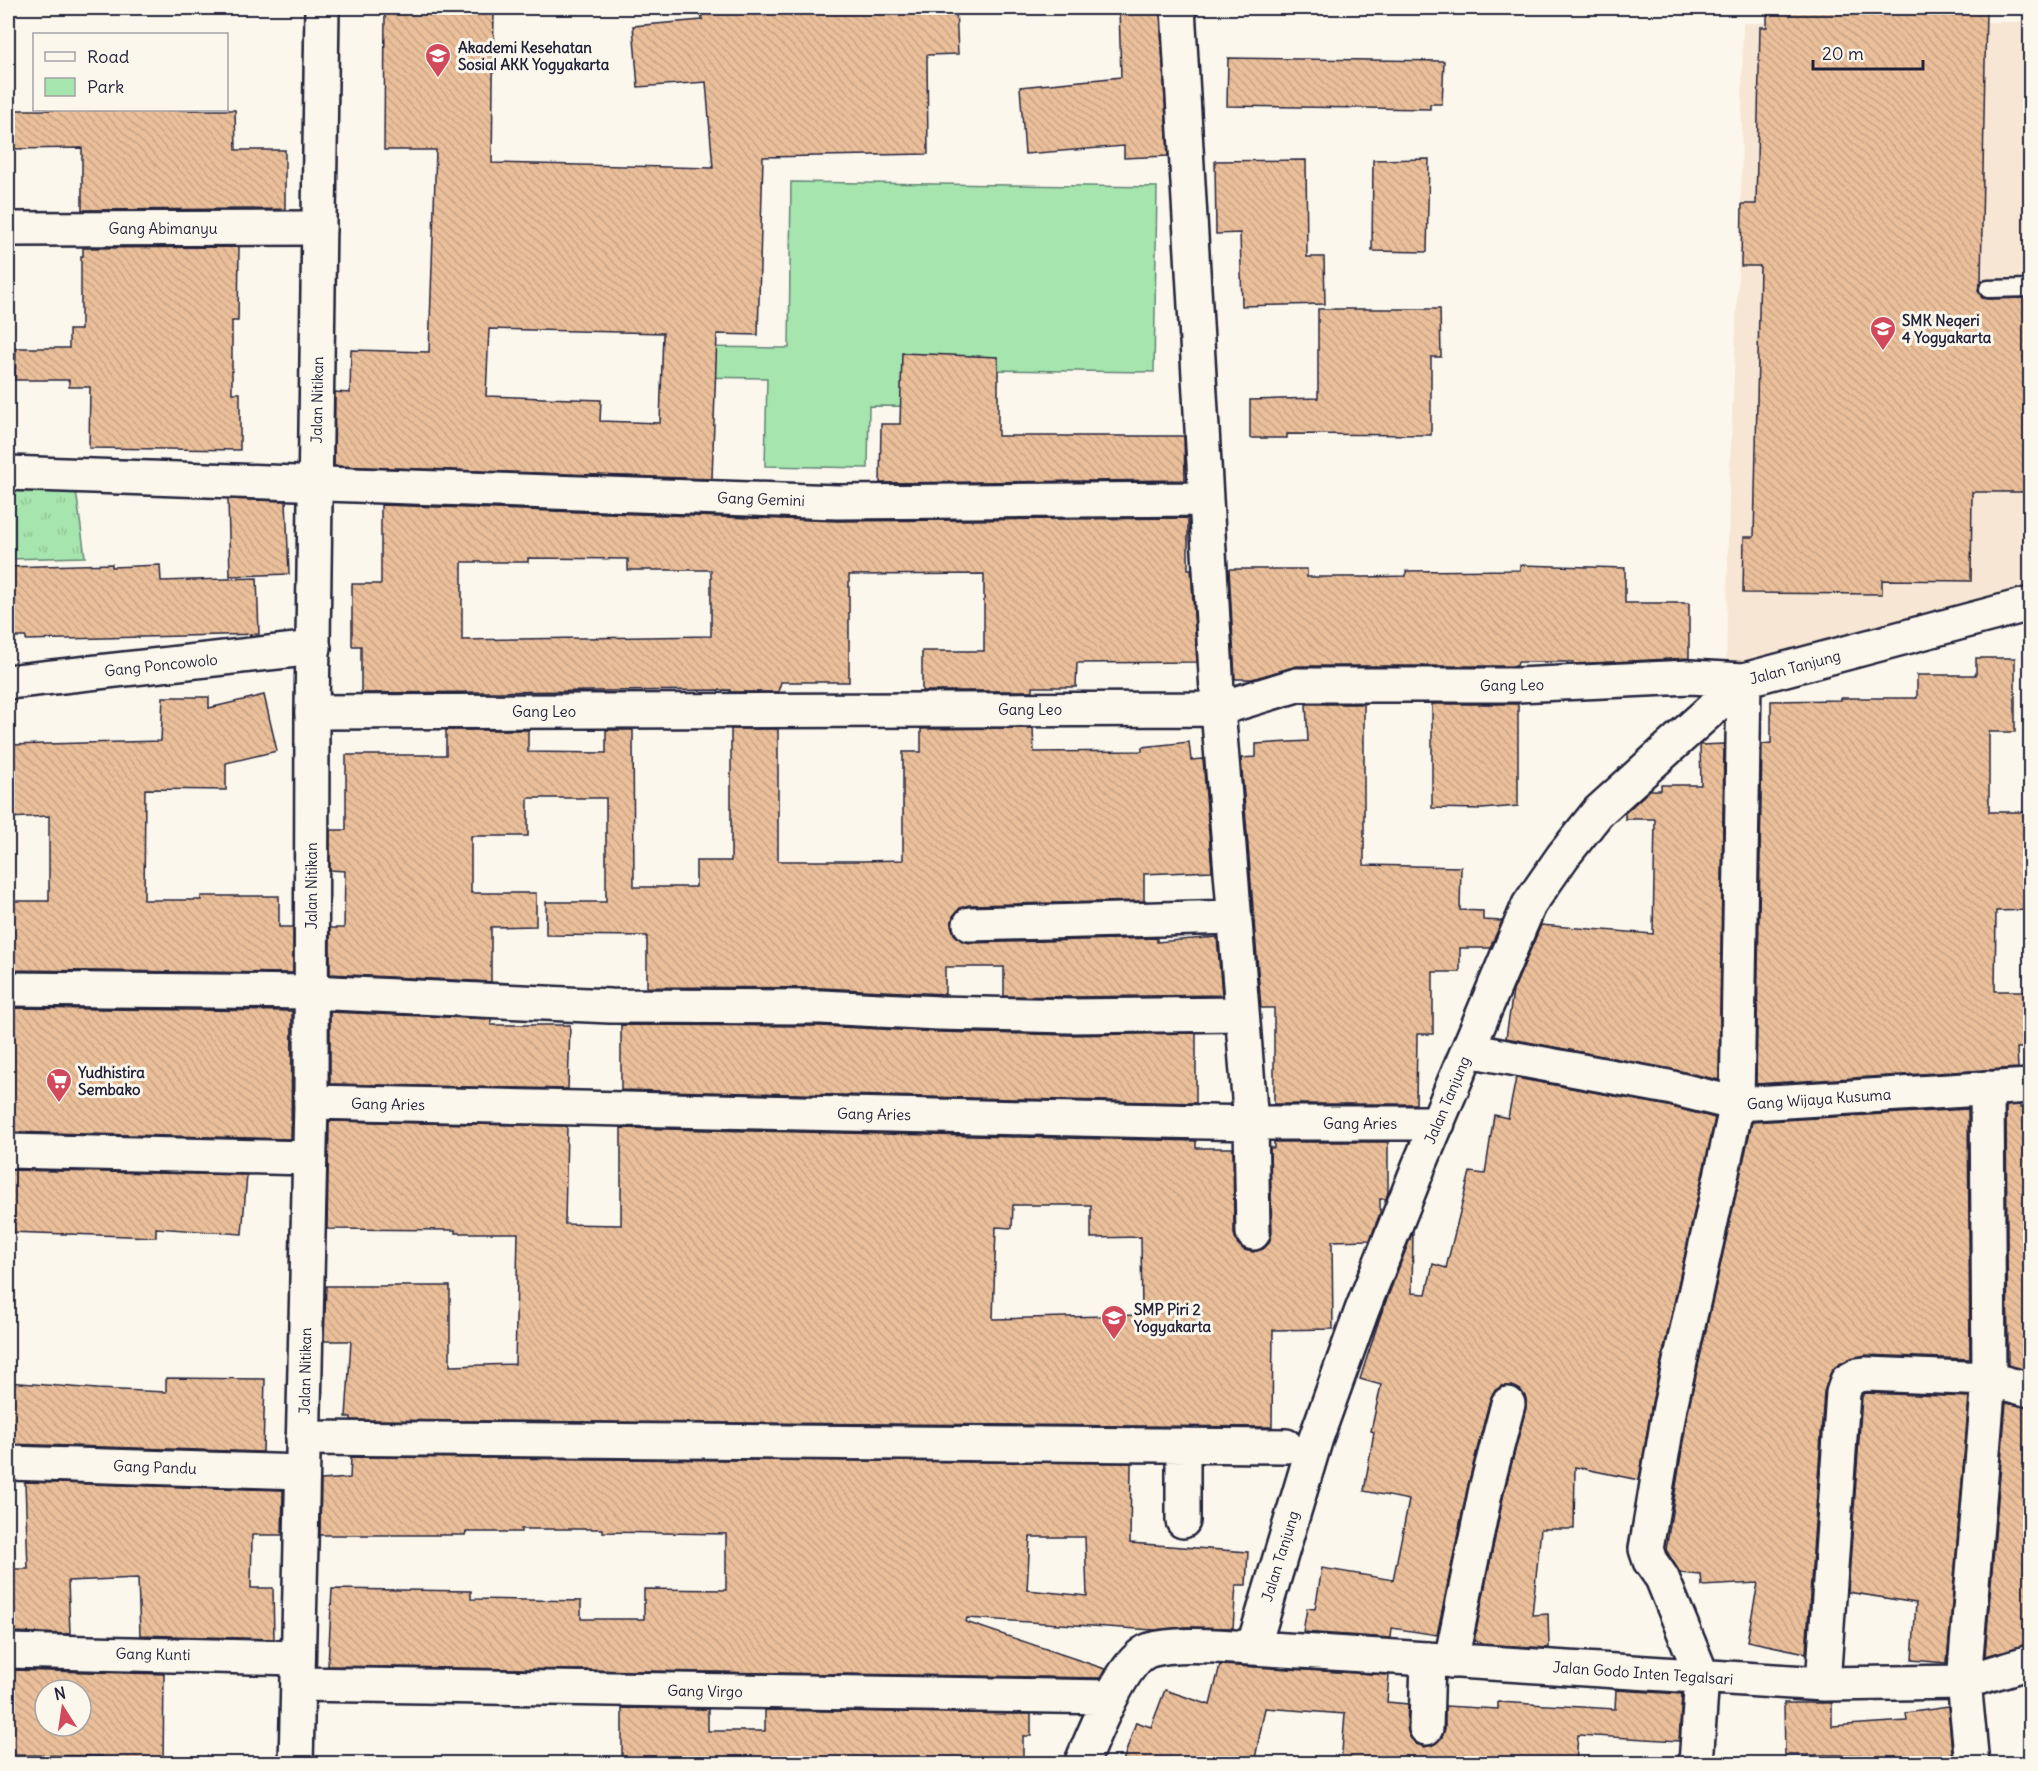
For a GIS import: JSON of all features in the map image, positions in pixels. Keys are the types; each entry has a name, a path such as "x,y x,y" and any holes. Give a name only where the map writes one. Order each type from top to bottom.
{"street":[{"name":"Jalan Nitikan","path":"296,1764 311,1102 312,712 322,8"},
{"path":"1178,8 1218,709 1251,1123 1253,1233"},
{"name":"Gang Abimanyu","path":"8,230 319,228"},
{"name":"Gang Gemini","path":"8,473 837,502 1206,499"},
{"name":"Jalan Tanjung","path":"1253,1648 1316,1438 1362,1310 1529,905 1563,856 1598,812 1744,680 2031,604"},
{"name":"Gang Poncowolo","path":"8,682 314,648"},
{"name":"Gang Leo","path":"312,712 1218,709 1297,685 1517,685 1690,677 1744,680"},
{"path":"1696,1764 1702,1676 1662,1578 1650,1562 1646,1549 1670,1407 1737,1104 1744,680"},
{"path":"970,924 1235,917"},
{"path":"8,988 311,992 610,1006 821,1007 1070,1016 1242,1014"},
{"name":"Gang Wijaya Kusuma","path":"1468,1050 1668,1087 1737,1104 2031,1086"},
{"path":"1972,1764 1964,1682 1989,1379 1987,1089"},
{"name":"Gang Aries","path":"311,1102 1251,1123 1438,1123"},
{"path":"8,1151 309,1158"},
{"path":"1823,1684 1844,1385 1851,1377 1867,1374 1989,1379 2031,1390"},
{"path":"1426,1728 1439,1660 1508,1404"},
{"path":"303,1438 1286,1446"},
{"path":"1183,1445 1183,1521"},
{"name":"Gang Pandu","path":"8,1463 302,1472"},
{"path":"1081,1764 1111,1697 1124,1674 1148,1651 1176,1647 1253,1648"},
{"name":"Jalan Godo Inten Tegalsari","path":"1253,1648 1823,1684 1964,1682 2031,1662"},
{"name":"Gang Kunti","path":"8,1651 298,1671"},
{"name":"Gang Virgo","path":"298,1671 1111,1697"}],"lane":[{"path":"1988,289 2031,288"}],"shaded area":[{"name":"SMK Negeri 4 Yogyakarta","path":"2030,22 2030,607 1726,687 1729,490 1741,213 1743,23"}],"green space":[{"path":"791,182 1157,187 1154,372 983,370 981,407 869,406 868,468 765,466 767,378 689,377 690,347 789,348"},
{"path":"8,483 75,483 85,557 8,559"}],"building":[{"path":"385,8 494,8 492,163 713,168 706,82 638,87 633,26 702,20 701,8 956,8 958,54 927,55 928,154 763,157 758,335 717,334 712,479 334,466 335,392 350,393 351,350 429,352 436,150 384,150","holes":["489,329 663,333 660,423 600,421 601,400 486,396"]},
{"path":"1119,8 1160,8 1168,156 1124,158 1124,146 1025,154 1020,87 1121,77"},
{"name":"SMK Negeri 4 Yogyakarta","path":"1767,8 1986,8 1981,281 1978,290 1982,298 1988,299 2031,298 2031,492 1972,492 1971,581 1882,580 1882,594 1743,593 1744,537 1754,537 1760,266 1741,266 1742,204 1756,204 1760,27 1767,27"},
{"path":"1228,58 1444,61 1442,104 1430,104 1430,109 1227,106"},
{"path":"8,110 235,110 236,150 285,150 285,209 82,210 82,148 8,149"},
{"path":"1429,159 1427,252 1372,251 1373,160"},
{"path":"1306,160 1307,257 1324,257 1325,304 1242,306 1240,233 1216,234 1215,161"},
{"path":"239,247 238,321 232,321 232,393 240,393 240,450 89,448 90,387 69,387 69,380 15,380 16,348 69,348 69,330 81,330 81,256 83,256 83,248"},
{"path":"1318,309 1440,309 1441,357 1431,357 1431,435 1287,434 1287,438 1250,438 1250,400 1318,398"},
{"path":"902,353 998,357 998,436 1184,436 1185,480 880,483 881,424 900,424"},
{"path":"228,499 286,501 289,574 230,576"},
{"path":"381,505 837,521 1188,518 1188,569 1191,569 1197,662 1077,663 1076,687 1033,687 1033,691 922,691 922,651 984,651 984,574 849,575 849,682 781,682 778,692 730,692 730,690 361,693 361,646 352,646 352,584 381,584","holes":["528,558 628,559 628,570 711,570 711,636 462,640 462,562 528,562"]},
{"path":"112,564 112,567 160,565 161,581 257,578 259,634 26,640 26,637 8,637 8,567"},
{"path":"1520,565 1625,568 1625,603 1689,603 1689,658 1573,664 1573,662 1518,662 1517,666 1297,666 1252,679 1235,679 1229,569 1307,569 1307,577 1365,577 1406,576 1406,571 1520,570"},
{"path":"1976,658 2015,658 2015,732 1989,732 1989,812 2031,812 2031,910 1996,911 1995,991 2031,991 2031,1048 2017,1048 2018,1068 1756,1084 1762,744 1771,743 1771,701 1917,698 1917,675 1976,675"},
{"path":"264,695 277,751 226,763 226,790 145,789 144,900 201,900 201,896 279,896 279,927 293,927 293,973 8,970 8,901 49,901 49,816 8,818 8,745 161,741 163,697 209,697 209,708"},
{"path":"1306,704 1364,704 1364,865 1461,867 1460,910 1483,911 1483,920 1502,921 1490,948 1460,948 1460,972 1433,972 1433,1034 1417,1034 1416,1104 1274,1104 1274,1008 1261,1008 1241,758 1256,757 1256,744 1308,741"},
{"path":"1432,704 1518,704 1518,806 1482,809 1432,808"},
{"path":"1033,728 1034,752 1142,751 1142,747 1189,742 1191,760 1203,759 1212,871 1144,874 1144,901 969,905 960,908 953,916 951,925 954,934 962,941 970,943 1157,938 1157,942 1217,937 1222,995 1004,996 1004,967 945,967 945,994 821,988 647,987 647,936 546,935 546,902 606,902 606,798 528,798 528,836 471,836 471,893 536,893 536,926 491,927 491,982 330,974 330,928 344,928 345,871 330,870 330,830 346,830 346,755 446,755 446,730 528,730 528,752 606,753 606,730 633,730 634,887 696,887 696,861 731,861 731,729 778,729 778,861 863,861 903,860 903,752 921,752 921,729"},
{"path":"1724,744 1719,1080 1506,1038 1513,991 1541,925 1653,934 1655,819 1625,819 1625,813 1650,790 1661,790 1661,785 1701,785 1700,745"},
{"path":"8,1008 292,1011 291,1139 8,1132"},
{"path":"330,1012 491,1019 491,1025 570,1025 568,1089 330,1084"},
{"path":"621,1025 820,1026 1070,1035 1196,1033 1196,1103 621,1090"},
{"path":"1516,1078 1664,1105 1715,1118 1652,1403 1639,1480 1575,1467 1574,1529 1541,1529 1532,1615 1548,1614 1549,1648 1479,1644 1480,1642 1474,1641 1504,1493 1526,1408 1526,1398 1521,1390 1512,1386 1502,1386 1494,1391 1490,1399 1468,1485 1437,1635 1392,1628 1391,1638 1303,1632 1307,1608 1315,1609 1322,1568 1393,1580 1409,1500 1364,1491 1374,1432 1371,1431 1381,1385 1360,1379 1380,1317 1413,1231 1412,1293 1426,1294 1433,1264 1446,1268 1470,1172 1485,1174 1494,1115 1508,1118"},
{"path":"2020,1105 2020,1108 2031,1108 2031,1371 2008,1365 2006,1106"},
{"path":"1968,1109 1970,1359 1865,1355 1849,1359 1838,1365 1830,1374 1824,1392 1806,1653 1747,1641 1758,1583 1702,1586 1701,1575 1680,1573 1666,1550 1688,1411 1752,1122"},
{"path":"329,1121 567,1126 565,1224 621,1225 621,1128 1196,1141 1196,1148 1233,1148 1234,1234 1237,1243 1244,1250 1253,1252 1263,1249 1269,1243 1272,1233 1270,1148 1274,1148 1274,1142 1388,1142 1388,1192 1386,1199 1380,1199 1380,1213 1370,1240 1332,1241 1333,1329 1273,1330 1272,1427 351,1420 351,1417 346,1417 351,1341 324,1341 326,1286 450,1286 450,1366 515,1364 518,1233 327,1229","holes":["1013,1205 1091,1205 1091,1238 1141,1237 1142,1315 993,1319 996,1227 1012,1228"]},
{"path":"8,1170 247,1175 242,1234 156,1228 156,1237 8,1232"},
{"path":"166,1378 265,1379 263,1452 8,1444 8,1382 166,1392"},
{"path":"1864,1393 1969,1397 1947,1663 1912,1660 1916,1603 1848,1592"},
{"path":"2006,1403 2031,1408 2031,1644 1985,1656"},
{"path":"351,1457 1131,1463 1130,1543 1248,1552 1246,1585 1236,1585 1233,1628 1186,1627 1154,1630 967,1618 966,1622 1105,1669 1100,1678 328,1666 332,1589 471,1591 471,1599 581,1601 581,1619 644,1619 644,1589 726,1590 726,1534 603,1532 603,1529 521,1529 521,1532 466,1532 465,1535 320,1535 321,1480 350,1478","holes":["1030,1537 1085,1537 1087,1596 1027,1590"]},
{"path":"25,1482 283,1490 282,1535 252,1535 251,1588 273,1588 274,1639 140,1635 138,1578 68,1581 70,1634 12,1632 12,1620 8,1620 8,1569 28,1569"},
{"path":"1220,1665 1389,1675 1387,1702 1408,1704 1409,1736 1416,1744 1425,1747 1435,1744 1442,1737 1445,1729 1445,1706 1498,1709 1498,1702 1615,1709 1616,1690 1682,1694 1679,1741 1578,1735 1576,1764 1341,1764 1345,1714 1265,1708 1254,1764 1122,1764 1136,1722 1151,1727 1165,1690 1210,1705"},
{"path":"11,1670 164,1674 163,1764 102,1764 102,1756 8,1755 8,1706 10,1706"},
{"path":"1784,1703 1832,1703 1832,1726 1907,1721 1906,1713 1948,1707 1953,1764 1862,1764 1861,1755 1785,1755"},
{"path":"622,1708 708,1709 708,1731 765,1731 765,1710 1031,1714 1031,1736 1023,1736 1023,1764 622,1764"}],"place":[{"name":"Akademi Kesehatan Sosial AKK Yogyakarta","path":"438,79"},
{"name":"SMK Negeri 4 Yogyakarta","path":"1883,352"},
{"name":"Yudhistira Sembako","path":"59,1104"},
{"name":"SMP Piri 2 Yogyakarta","path":"1114,1341"}]}
